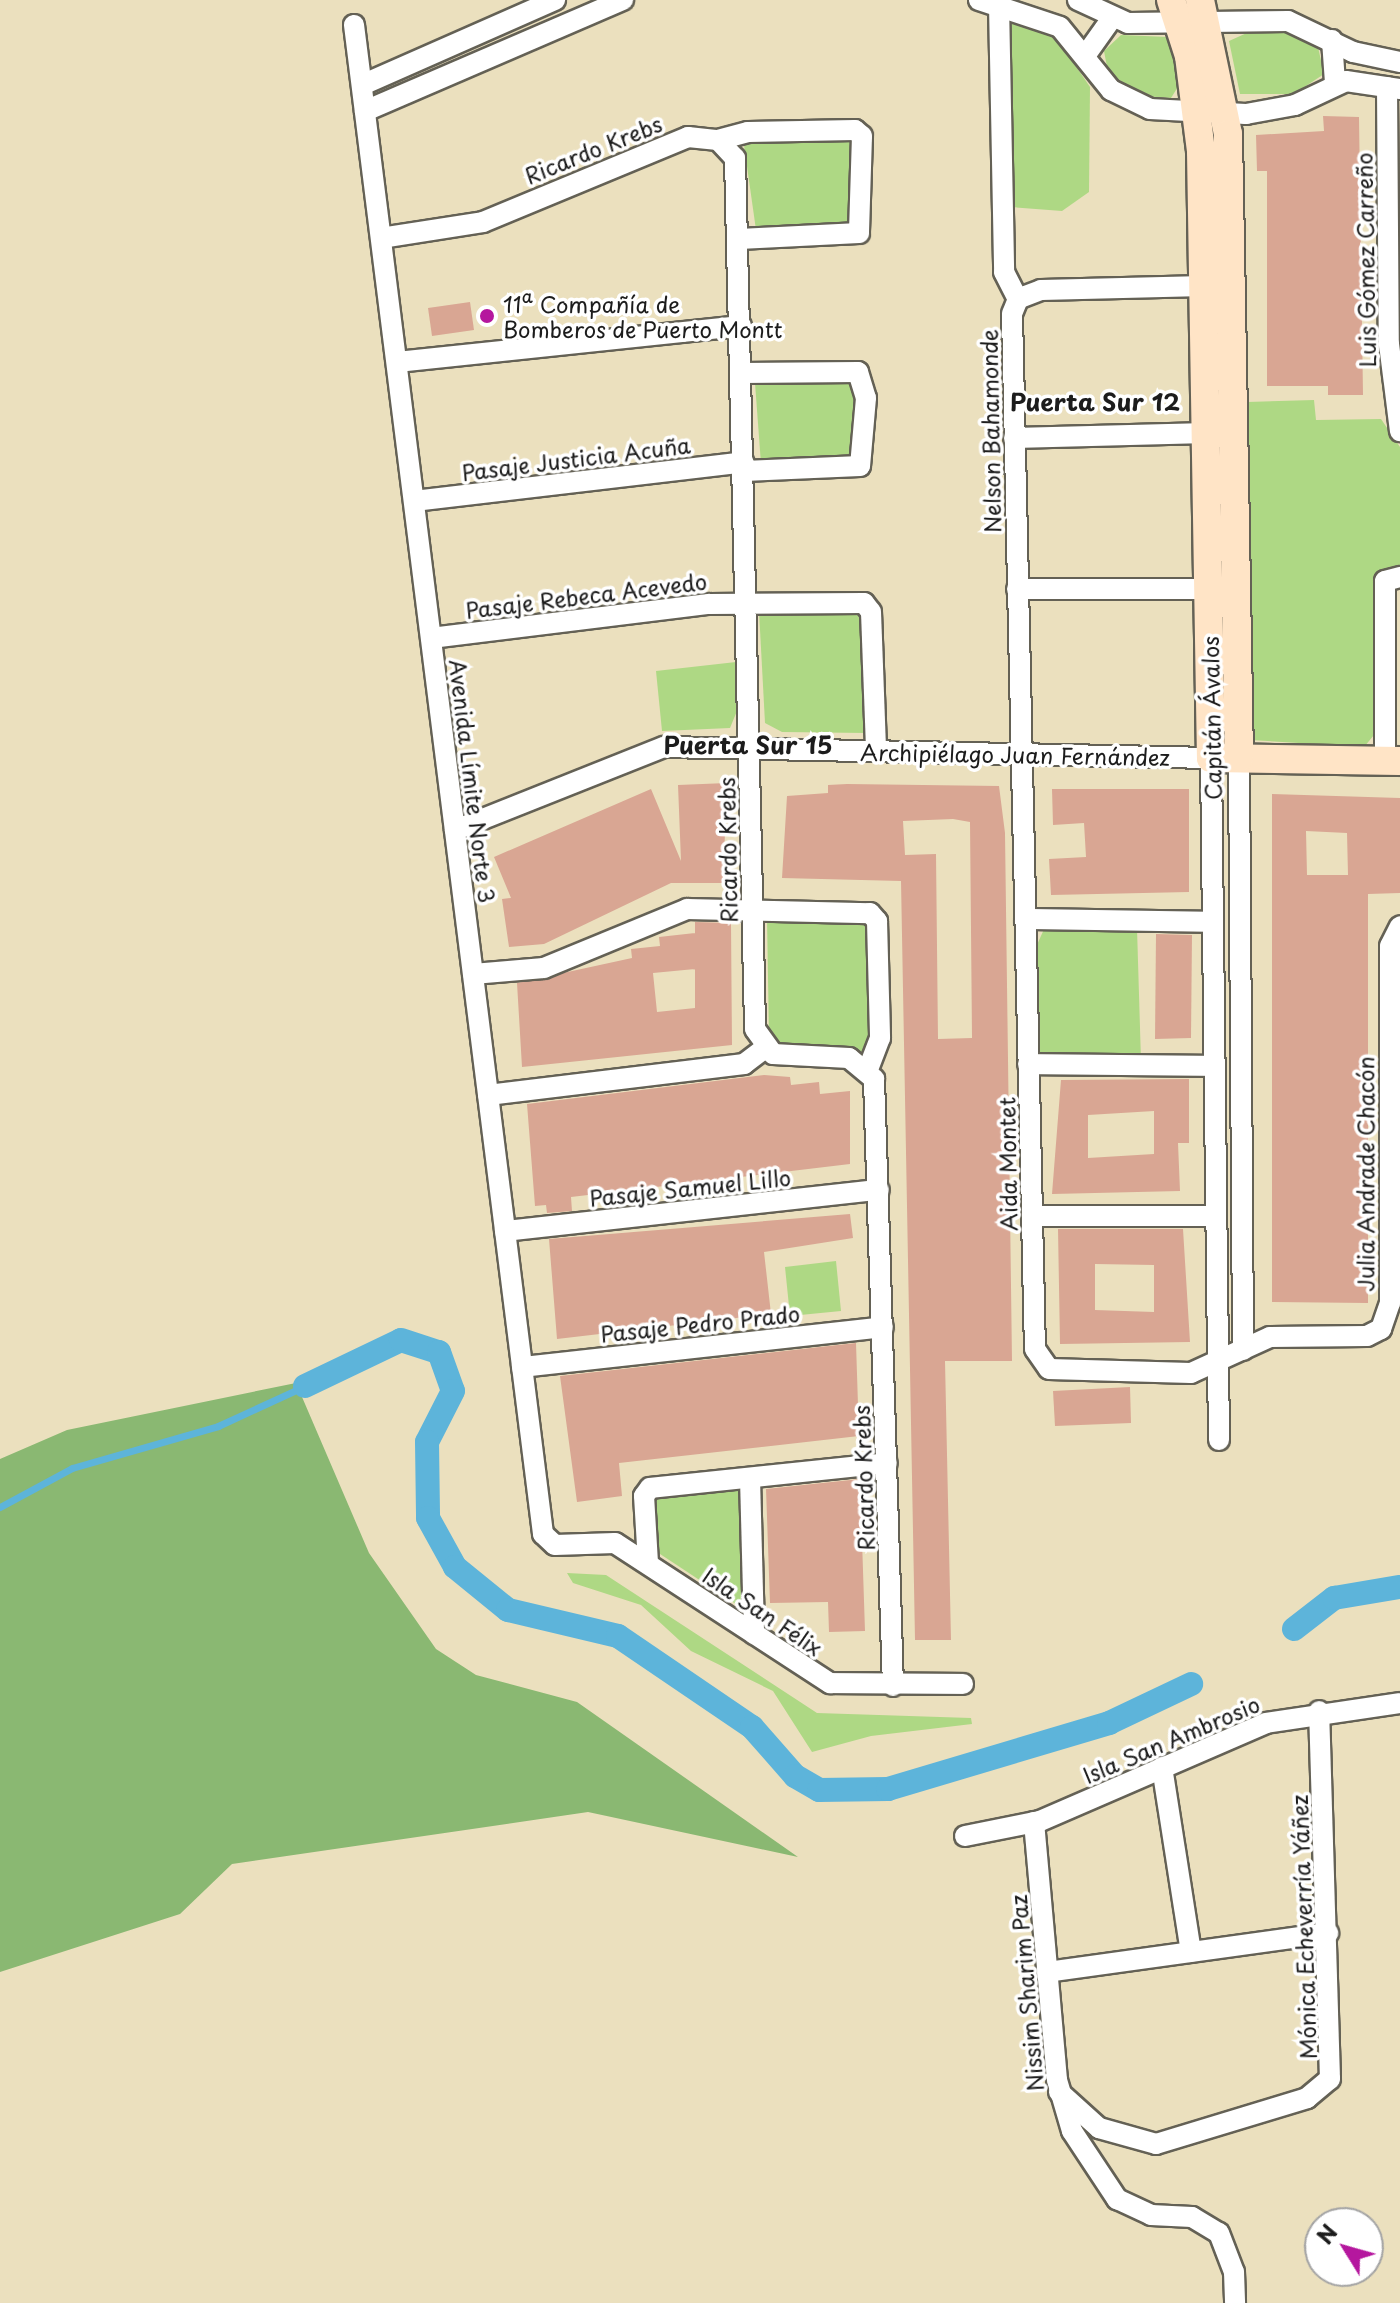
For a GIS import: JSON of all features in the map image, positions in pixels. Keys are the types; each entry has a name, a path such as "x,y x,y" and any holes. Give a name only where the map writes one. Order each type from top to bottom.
{"street":[{"path":"362,85 555,0"},
{"path":"365,111 623,0"},
{"path":"1078,0 1112,18 1174,10 1203,10 1288,21 1332,40 1400,62"},
{"path":"1204,286 1041,290 1018,299 1004,272 989,2 1051,22 1127,101 1227,115 1295,105 1335,83 1393,88"},
{"name":"Capitán Ávalos","path":"1174,10 1198,113 1209,589 1225,758 1213,922 1219,1440"},
{"name":"Capitán Ávalos","path":"1203,10 1227,115 1225,758 1243,1350"},
{"path":"1085,56 1112,18"},
{"name":"Avenida Límite Norte 3","path":"354,25 522,1367 548,1543"},
{"path":"1332,40 1335,83"},
{"name":"Luis Gómez Carreño","path":"1393,88 1394,344 1400,431"},
{"path":"718,140 748,132 855,130 862,136 859,233 739,239"},
{"name":"Ricardo Krebs","path":"381,238 473,226 656,145 718,140 736,164 755,1029 765,1048"},
{"name":"Nelson Bahamonde","path":"1018,299 1012,314 1020,753"},
{"path":"397,362 741,326"},
{"name":"Pasaje Justicia Acuña","path":"414,501 744,466 860,466 865,377 858,372 742,373"},
{"path":"1014,438 1207,433"},
{"path":"1393,761 1394,578"},
{"path":"1017,589 1209,589"},
{"name":"Pasaje Rebeca Acevedo","path":"431,638 746,602 870,608 876,751"},
{"name":"Archipiélago Juan Fernández","path":"455,830 647,750 749,748 1393,761"},
{"name":"Aida Montet","path":"1020,753 1035,1349 1049,1369 1191,1373 1243,1350"},
{"path":"473,974 544,968 687,909 874,915 880,1038 868,1069 849,1058 781,1057 765,1048 744,1064 488,1095"},
{"path":"1025,919 1213,922"},
{"name":"Julia Andrade Chacón","path":"1243,1350 1270,1337 1367,1336 1381,1329 1390,1303 1394,1170 1390,946 1400,926"},
{"path":"1028,1064 1214,1066"},
{"name":"Ricardo Krebs","path":"868,1069 876,1085 893,1686"},
{"name":"Pasaje Samuel Lillo","path":"505,1231 879,1190"},
{"path":"1032,1216 1216,1216"},
{"name":"Pasaje Pedro Prado","path":"522,1367 883,1327"},
{"path":"648,1563 646,1490 887,1463"},
{"path":"750,1478 754,1634"},
{"name":"Isla San Félix","path":"548,1543 609,1541 648,1563 830,1683 893,1686 963,1684"},
{"name":"Isla San Ambrosio","path":"965,1836 1034,1822 1248,1729 1319,1711 1400,1703"},
{"name":"Mónica Echeverría Yáñez","path":"1059,2092 1099,2128 1156,2144 1314,2093 1334,2062 1319,1711"},
{"path":"1162,1767 1191,1952"},
{"name":"Nissim Sharim Paz","path":"1034,1822 1059,2092 1084,2157 1117,2199 1151,2215 1192,2217 1219,2233 1234,2272 1235,2303"},
{"path":"1047,1972 1328,1933"}],"green space":[{"path":"1010,21 1056,37 1090,87 1089,192 1062,211 1011,207"},
{"path":"1249,32 1294,33 1318,47 1324,74 1294,94 1240,94 1229,41"},
{"path":"1121,35 1168,37 1181,82 1171,98 1142,96 1108,72 1104,51"},
{"path":"743,138 853,139 855,223 756,230"},
{"path":"857,378 860,456 761,464 755,383"},
{"path":"1314,400 1316,420 1381,419 1400,447 1400,570 1378,570 1379,729 1364,747 1250,740 1247,402"},
{"path":"759,611 862,612 867,733 782,732 765,723"},
{"path":"736,662 739,706 730,728 662,731 656,671"},
{"path":"767,918 867,919 875,1041 864,1052 781,1047 769,1037"},
{"path":"1045,927 1137,928 1141,1061 1040,1053 1036,947"},
{"path":"836,1261 841,1311 790,1316 785,1267"},
{"path":"296,1383 369,1553 436,1649 476,1675 577,1702 798,1857 588,1812 232,1864 180,1914 0,1972 0,1459 67,1430"},
{"path":"743,1488 745,1610 657,1552 651,1497"},
{"path":"567,1573 606,1575 817,1713 971,1718 972,1724 871,1736 812,1752 773,1691 691,1651 641,1605 573,1583"}],"building":[{"path":"1323,116 1359,117 1363,395 1328,395 1328,386 1267,386 1267,171 1257,171 1256,135 1324,131"},
{"path":"470,302 474,330 432,336 428,308"},
{"path":"727,783 723,883 671,883 544,944 509,947 502,899 511,898 494,857 651,789 681,861 678,785"},
{"path":"828,785 999,786 1005,833 1012,1361 945,1361 951,1640 915,1640 901,881 782,878 787,796 828,793","holes":["953,819 970,822 972,1038 938,1039 936,854 905,855 903,821"]},
{"path":"1052,789 1189,789 1189,892 1051,895 1049,859 1086,857 1084,823 1053,825"},
{"path":"1272,794 1400,798 1400,893 1368,894 1368,1303 1272,1302","holes":["1306,831 1347,833 1348,875 1307,875"]},
{"path":"695,922 731,923 732,1045 522,1067 517,983 632,958 631,949 660,946 659,937 695,933","holes":["695,969 695,1008 657,1012 653,973"]},
{"path":"1156,934 1192,935 1191,1038 1155,1039"},
{"path":"764,1075 790,1077 791,1085 819,1082 820,1094 850,1091 850,1164 571,1197 572,1211 547,1213 546,1205 535,1206 527,1104"},
{"path":"1189,1079 1189,1143 1178,1143 1180,1191 1052,1194 1061,1080","holes":["1154,1111 1154,1154 1088,1158 1088,1115"]},
{"path":"850,1214 853,1238 764,1252 771,1314 557,1339 549,1239"},
{"path":"1058,1229 1183,1229 1190,1342 1060,1344","holes":["1095,1264 1154,1265 1154,1312 1095,1310"]},
{"path":"856,1343 859,1436 619,1463 622,1496 577,1502 560,1376"},
{"path":"1130,1387 1131,1423 1055,1426 1053,1391"},
{"path":"860,1479 865,1631 829,1632 828,1602 770,1603 766,1489"}],"waterway":[{"path":"305,1386 401,1340 439,1352 453,1391 427,1442 428,1518 455,1567 508,1610 618,1636 752,1727 795,1776 819,1790 888,1789 1109,1723 1191,1684"},
{"path":"0,1507 72,1468 218,1426 305,1386"},
{"path":"1294,1629 1334,1598 1400,1587"}],"place":[{"name":"11ª Compañía de Bomberos de Puerto Montt","path":"487,316"}],"district":[{"name":"Puerta Sur 12","path":"1095,402"},
{"name":"Puerta Sur 15","path":"748,745"}]}
